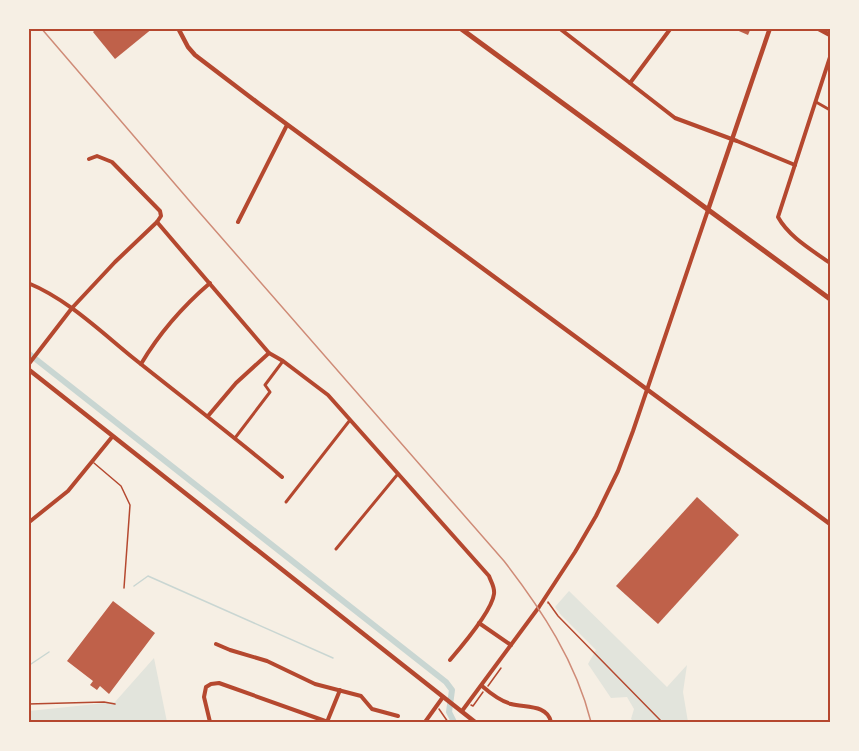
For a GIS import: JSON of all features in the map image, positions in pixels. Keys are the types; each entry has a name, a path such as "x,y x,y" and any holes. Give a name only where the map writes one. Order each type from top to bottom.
{"main road":[{"path":"460,28 831,299"}],"street":[{"path":"178,28 195,56 831,524"},
{"path":"559,28 675,118 795,165"},
{"path":"630,83 671,28"},
{"path":"462,711 539,608 596,516 618,471 770,28"},
{"path":"817,28 831,35"},
{"path":"831,57 778,217 792,235 831,263"},
{"path":"816,102 831,110"},
{"path":"238,222 287,125"},
{"path":"89,159 97,156 112,162 160,211 161,216 158,222 115,262 72,308 28,367 112,437 475,723"},
{"path":"158,222 269,353 328,395 489,576 494,587 494,596 479,622 450,660"},
{"path":"28,283 47,291 72,308 282,477"},
{"path":"141,364 156,340 187,302 210,283"},
{"path":"208,416 236,383 269,353"},
{"path":"235,438 270,392 265,385 283,361"},
{"path":"286,502 350,420"},
{"path":"28,523 68,491 112,437"},
{"path":"336,549 398,475"},
{"path":"479,622 511,645"},
{"path":"216,644 267,661 315,684 349,691 361,696 372,709 398,716"},
{"path":"210,723 204,698 206,687 211,684 219,683 328,722 340,690"},
{"path":"482,686 502,700 544,711 549,716 550,723"},
{"path":"426,722 443,697"}],"lane":[{"path":"92,462 121,486 130,505 124,588"}],"path":[{"path":"548,602 558,616 662,723"},
{"path":"28,704 104,702 116,704"},
{"path":"437,706 447,723"}],"shaded area":[{"path":"569,591 667,687 687,665 683,692 688,722 635,722 631,719 634,709 627,697 611,698 588,664 596,650 555,607"},
{"path":"154,658 167,722 29,722 29,711 115,702"}],"building":[{"path":"97,28 153,28 115,59 93,32"},
{"path":"732,28 751,28 748,35"},
{"path":"697,497 739,535 658,624 616,586"},
{"path":"113,601 155,633 109,694 100,686 97,690 90,685 93,681 67,661"}],"waterway":[{"path":"28,353 446,682 452,690 449,712 454,722"},
{"path":"134,586 148,576 333,658"},
{"path":"28,666 49,652"}],"railway":[{"path":"41,28 504,561 532,598 556,637 576,678 591,722"}]}
